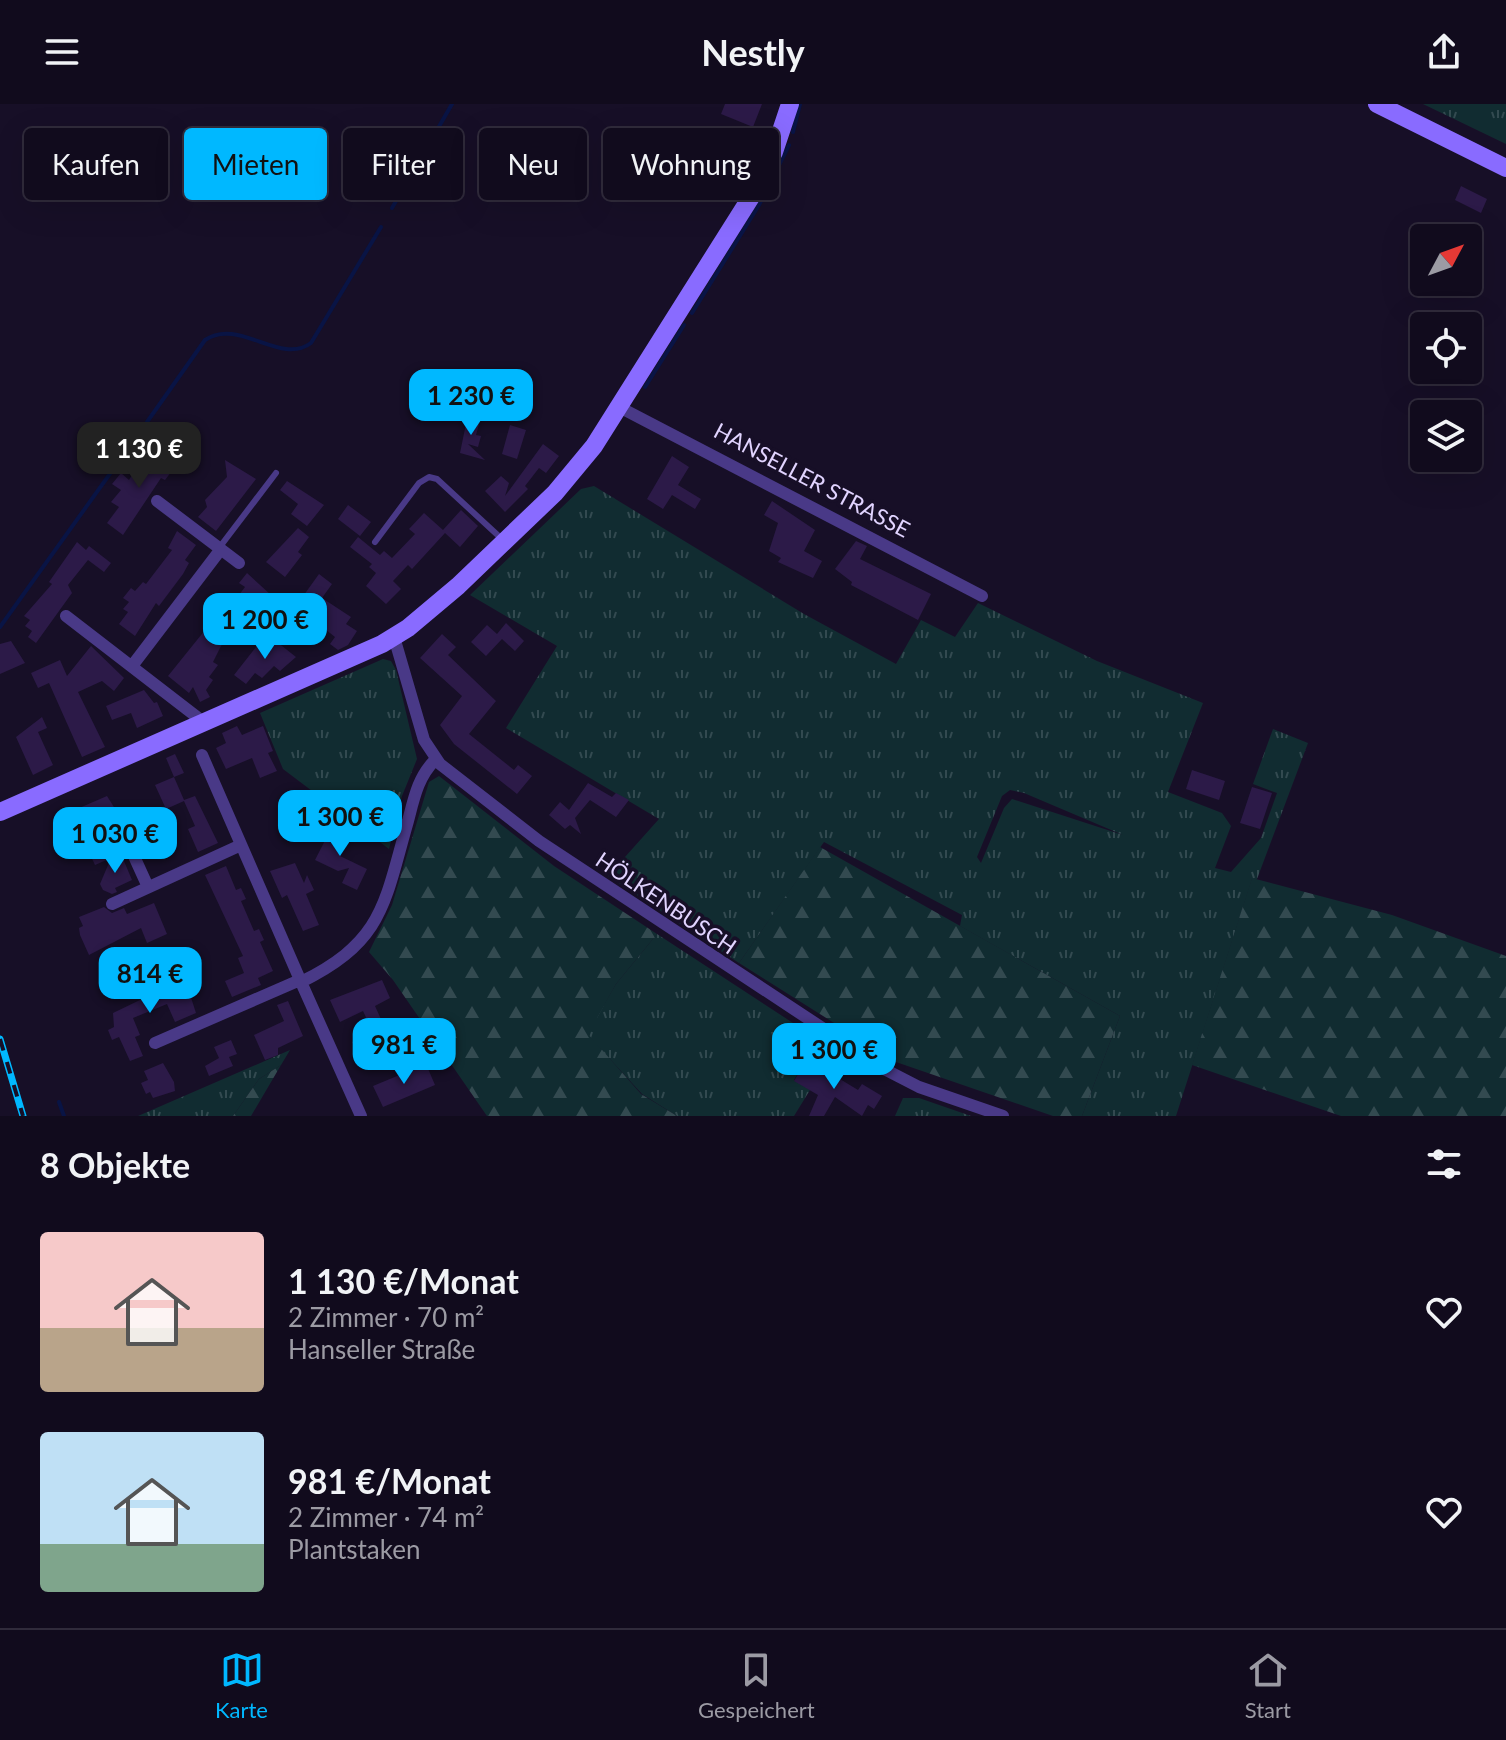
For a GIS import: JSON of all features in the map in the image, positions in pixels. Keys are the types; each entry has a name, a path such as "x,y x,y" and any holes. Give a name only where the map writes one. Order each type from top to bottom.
{"main road":[{"path":"0,812 394,637 433,608 564,484 621,408 751,197 774,152 790,104"},
{"path":"1377,104 1506,168"}],"street":[{"name":"HANSELLER STRASSE","path":"621,408 982,596"},
{"path":"157,501 239,563"},
{"path":"132,666 220,548"},
{"path":"66,616 197,717 201,725"},
{"name":"HÖLKENBUSCH","path":"394,637 424,740 435,760 539,841 886,1070 919,1087 1003,1116"},
{"path":"202,755 361,1116"},
{"path":"155,1043 342,960 373,925 390,884 419,781 435,760"},
{"path":"123,832 148,887"},
{"path":"112,904 241,845"}],"lane":[{"path":"220,548 276,473"},
{"path":"375,542 419,483 429,477 437,479 505,542"}],"green space":[{"path":"1423,104 1506,104 1506,144"},
{"path":"594,486 804,614 896,664 921,620 955,637 978,603 1097,661 1203,703 1168,792 1222,813 1231,826 1215,868 1231,872 1261,838 1277,793 1253,784 1273,729 1308,743 1257,879 1252,879 1176,1116 1082,1116 1120,1016 960,926 962,915 824,842 739,963 608,876 659,819 506,728 557,646 470,595 581,489","holes":["1010,790 1123,835 1012,799 1004,808 981,863 977,857 1002,796"]},
{"path":"383,659 391,661 396,670 417,759 402,796 389,849 283,769 260,713"},
{"path":"439,776 554,866 657,934 616,984 588,1034 641,1094 677,1116 487,1116 393,980 369,952 392,905 429,782"},
{"path":"820,847 1120,1016 1082,1116 1053,1116 896,1062 739,963"},
{"path":"1252,878 1392,915 1506,956 1506,1116 1341,1116 1192,1065"},
{"path":"657,934 819,1040 794,1080 810,1090 794,1116 677,1116 642,1094 587,1034 616,984"},
{"path":"290,1050 281,1065 259,1079 233,1116 138,1116"},
{"path":"281,1065 251,1116 233,1116 259,1079"},
{"path":"903,1098 919,1098 971,1116 895,1116"}],"building":[{"path":"725,104 762,104 753,127 721,114"},
{"path":"1461,186 1487,199 1481,213 1455,200"},
{"path":"468,414 481,417 476,435 481,436 478,447 468,444 485,460 460,453"},
{"path":"510,425 526,430 517,459 502,454"},
{"path":"543,444 559,456 546,473 539,468 525,486 528,489 505,512 485,491 501,476 509,483 505,496"},
{"path":"166,447 181,459 165,480 161,478 123,535 107,523 119,507 111,502 121,490 112,484 121,473 129,480 132,475 140,481"},
{"path":"672,456 689,467 678,485 701,499 695,509 672,495 663,509 647,499"},
{"path":"225,460 256,479 216,531 198,517 207,507 205,500 227,477"},
{"path":"287,481 324,505 307,526 291,514 298,504 280,490"},
{"path":"772,501 815,530 804,551 822,561 813,578 778,562 781,558 769,551 778,523 764,515"},
{"path":"348,505 371,522 360,536 338,519"},
{"path":"461,510 478,526 460,547 445,533 412,569 408,565 393,581 401,589 386,604 366,586 376,573 369,567 372,564 350,547 358,537 380,555 384,551 392,558 415,534 409,529 424,513 443,530"},
{"path":"298,528 309,537 298,552 302,555 285,577 266,562"},
{"path":"177,531 196,545 185,560 189,563 159,606 156,603 135,636 119,624 128,612 123,609 129,602 123,598 131,588 135,591 143,582 146,584 172,550 168,548"},
{"path":"856,541 867,546 860,559 931,594 918,620 851,585 852,582 835,569"},
{"path":"77,542 86,550 89,546 111,563 104,572 88,560 68,585 72,593 36,643 28,637 32,631 25,626 30,620 24,616 52,584 49,582"},
{"path":"247,573 271,595 254,617 247,612 221,646 213,662 218,665 209,677 213,680 206,690 210,697 200,702 193,687 189,693 168,676 222,609 226,612 245,587 239,583"},
{"path":"319,574 332,584 322,598 351,617 346,624 357,631 348,645 338,650 330,644 335,637 296,606"},
{"path":"506,623 524,641 515,651 502,639 486,656 471,642 487,625 497,634"},
{"path":"442,634 456,647 448,655 496,701 469,734 514,770 518,765 532,776 517,794 454,744 440,725 462,696 420,658"},
{"path":"272,638 296,657 280,671 274,666 262,678 255,673 246,684 234,675 260,642 265,645"},
{"path":"11,641 25,663 0,674 0,644"},
{"path":"91,646 124,678 114,691 102,681 78,692 105,747 82,757 49,683 38,688 31,673 60,660 67,676"},
{"path":"144,690 154,703 157,702 163,716 137,728 131,713 112,720 106,706"},
{"path":"42,717 47,728 38,732 53,765 33,775 16,737"},
{"path":"237,726 242,735 263,726 273,751 268,753 277,771 260,778 252,758 226,769 216,748 226,743 222,733"},
{"path":"175,754 184,773 174,777 166,758"},
{"path":"1192,770 1225,781 1219,800 1186,789"},
{"path":"174,777 184,800 195,796 218,843 198,852 188,829 195,826 184,801 166,809 155,785"},
{"path":"588,783 612,797 616,793 629,800 616,817 590,800 575,818 581,834 570,825 565,829 549,815 560,802 569,810"},
{"path":"1252,787 1272,793 1260,829 1240,823"},
{"path":"107,796 124,823 100,833 111,858 95,865 70,812"},
{"path":"315,805 327,828 304,838 293,815"},
{"path":"335,821 346,829 337,847 340,856 367,869 357,890 342,883 349,868 338,871 315,860"},
{"path":"121,854 132,880 115,888 117,892 112,894 103,890 100,884 111,858"},
{"path":"295,863 304,883 307,875 314,890 306,894 319,925 303,931 287,895 282,898 270,871"},
{"path":"226,866 236,890 241,888 246,899 241,901 254,931 259,929 264,940 260,942 273,971 258,978 261,985 232,997 225,981 244,973 238,958 243,956 205,875"},
{"path":"154,903 167,934 147,943 141,928 89,955 80,935 79,928 83,926 79,917 104,907 112,913 124,908 127,914"},
{"path":"382,980 390,998 375,1006 385,1028 402,1020 412,1040 423,1035 428,1045 412,1053 407,1043 362,1063 352,1042 373,1032 363,1011 340,1022 330,1000"},
{"path":"186,982 196,1013 175,1022 167,1004 133,1018 140,1035 135,1037 143,1056 130,1061 119,1037 112,1040 108,1030 114,1027 113,1013 169,986"},
{"path":"288,1001 303,1036 278,1048 278,1055 265,1060 254,1035 284,1021 277,1005"},
{"path":"231,1040 237,1054 229,1057 233,1066 209,1076 205,1066 219,1058 214,1047"},
{"path":"807,1059 858,1090 862,1084 882,1096 874,1109 868,1105 862,1116 835,1097 824,1116 809,1116 818,1095 794,1081"},
{"path":"163,1063 174,1082 175,1091 153,1098 150,1092 146,1094 141,1083 148,1080 144,1071"},
{"path":"426,1064 435,1085 383,1107 373,1086"}],"waterway":[{"path":"392,208 452,104"},
{"path":"793,132 800,104"},
{"path":"692,313 759,205 789,145"},
{"path":"147,422 205,340 218,334 232,334 286,349 299,349 311,343 381,227"},
{"path":"645,387 684,325"},
{"path":"0,627 127,450"},
{"path":"59,1102 64,1116"}],"railway":[{"path":"0,1039 23,1116"}]}
